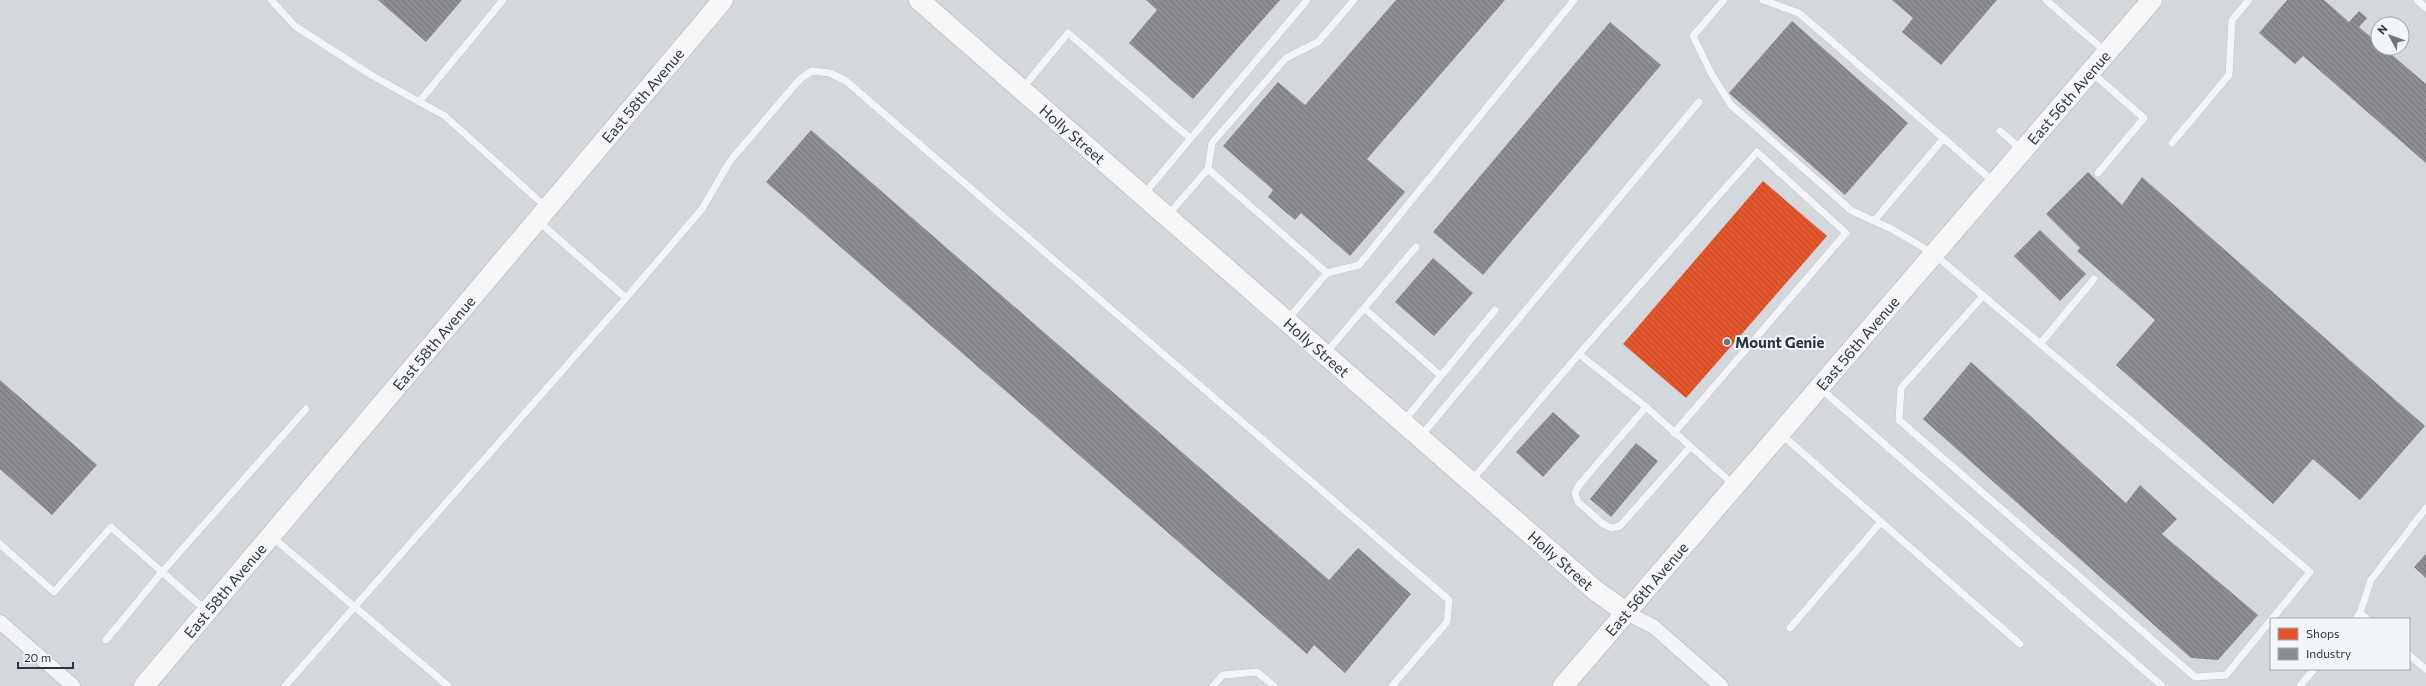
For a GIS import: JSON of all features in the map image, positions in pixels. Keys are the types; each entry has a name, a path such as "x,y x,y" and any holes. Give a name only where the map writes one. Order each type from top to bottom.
{"street":[{"name":"East 58th Avenue","path":"144,686 723,0"},
{"name":"Holly Street","path":"919,0 1596,591 1626,613 1654,627 1721,686"},
{"name":"East 56th Avenue","path":"1563,686 1781,434 2152,0"},
{"path":"0,622 73,686"}],"lane":[{"path":"271,0 295,26 371,75 444,116 626,298"},
{"path":"419,102 504,0"},
{"path":"1142,195 1307,0"},
{"path":"1166,216 1208,169 1212,143 1286,58 1318,42 1354,0"},
{"path":"1286,321 1327,273 1359,264 1574,0"},
{"path":"1724,0 1693,36 1711,73 1731,104 1852,211 1874,221 1934,254 2310,572 2273,618"},
{"path":"1764,0 1799,13 1996,183"},
{"path":"2046,0 2107,53"},
{"path":"2172,143 2229,75 2232,20 2249,0"},
{"path":"2417,0 2426,8"},
{"path":"1021,90 1068,33 1190,138"},
{"path":"285,686 353,606 626,298 702,209 730,161 800,80 812,70 830,73 846,81 1449,600 1447,622 1392,686"},
{"path":"2091,72 2144,118 2098,173"},
{"path":"1420,437 1699,102"},
{"path":"2000,131 2023,151"},
{"path":"1874,221 1944,138"},
{"path":"1471,482 1579,354 1757,152 1846,233 1674,433"},
{"path":"1208,169 1327,273"},
{"path":"1324,354 1416,247"},
{"path":"2040,344 2094,279"},
{"path":"1983,296 1901,388 1899,420 2195,677 2226,675 2270,621"},
{"path":"1364,308 1441,376"},
{"path":"1403,422 1495,310"},
{"path":"1579,354 1646,407 1690,448 1735,486"},
{"path":"1820,388 2162,686"},
{"path":"1646,407 1578,485 1576,493 1578,502 1603,524 1612,528 1620,526 1690,448"},
{"path":"106,640 162,572 306,409"},
{"path":"1781,434 2020,644"},
{"path":"2358,616 2371,580 2426,508"},
{"path":"1790,628 1881,522"},
{"path":"0,544 54,592 111,527 207,611"},
{"path":"271,536 448,686"},
{"path":"2410,656 2426,669"},
{"path":"2300,686 2313,670"},
{"path":"1214,686 1223,675 1257,672 1274,686"}],"shaded area":[{"path":"0,0 2426,0 2426,686 0,686"}],"building: Shops":[{"path":"1763,181 1827,236 1686,398 1623,344"}],"building: Industry":[{"path":"378,0 462,0 426,42"},
{"path":"1146,0 1280,0 1193,99 1129,43 1157,10"},
{"path":"1396,0 1505,0 1367,159 1405,192 1350,256 1301,213 1295,220 1268,197 1273,190 1223,146 1278,82 1305,105"},
{"path":"1892,0 1997,0 1941,65 1902,32 1913,18"},
{"path":"2287,0 2324,0 2349,22 2359,11 2367,18 2359,27 2370,36 2370,56 2393,56 2426,84 2426,163 2303,56 2295,64 2259,33"},
{"path":"1792,21 1908,123 1845,195 1729,93"},
{"path":"1610,22 1661,65 1483,275 1433,232"},
{"path":"811,130 1329,580 1358,548 1411,594 1345,673 1314,645 1307,654 766,182"},
{"path":"2088,172 2122,205 2142,177 2425,426 2360,500 2313,459 2273,504 2116,365 2155,320 2077,251 2080,248 2046,214"},
{"path":"2040,230 2086,274 2060,301 2014,256"},
{"path":"1433,258 1473,293 1434,336 1395,302"},
{"path":"1971,362 2126,503 2140,485 2177,519 2162,534 2258,615 2218,660 2191,658 1923,419"},
{"path":"0,380 97,465 52,515 0,469"},
{"path":"1553,412 1580,436 1543,477 1516,452"},
{"path":"1636,443 1658,461 1611,517 1590,499"},
{"path":"2426,554 2426,578 2414,567"}],"place":[{"name":"Mount Genie","path":"1727,342"}]}
